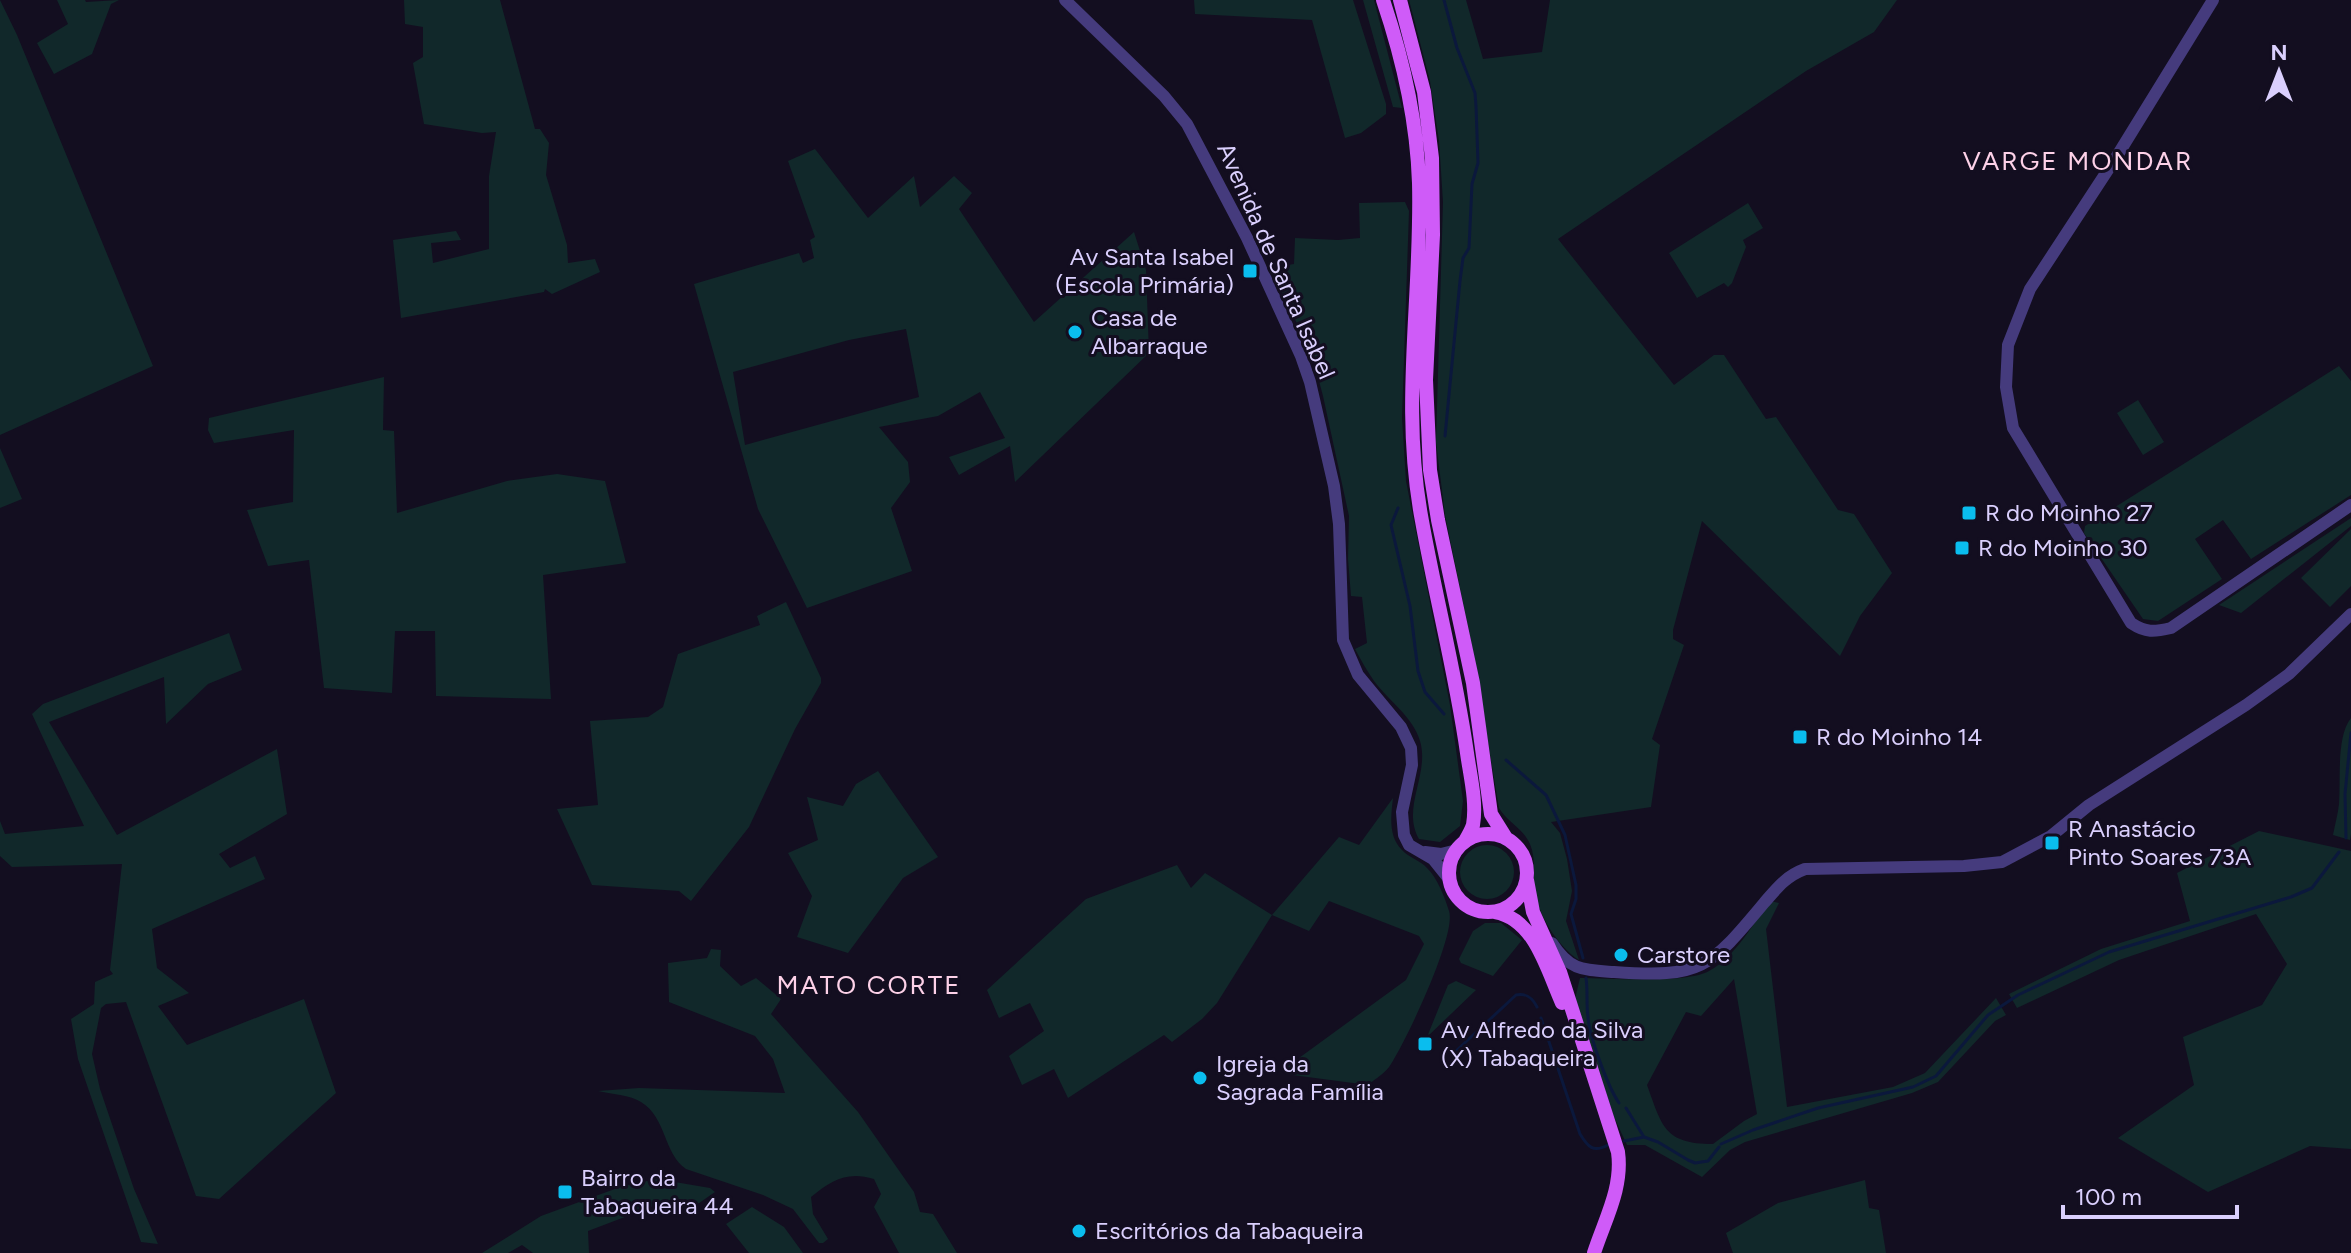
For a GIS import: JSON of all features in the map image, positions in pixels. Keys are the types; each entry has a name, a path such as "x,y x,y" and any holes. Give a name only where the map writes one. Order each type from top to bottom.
{"main road":[{"path":"1383,0 1395,39 1416,139 1419,213 1411,437 1421,519 1456,683 1474,814 1471,831 1452,859 1449,879 1462,902 1476,910 1509,915 1535,930 1560,972 1615,1136 1620,1163 1616,1194 1594,1253"},
{"path":"1400,0 1424,92 1432,158 1433,235 1426,380 1430,470 1473,683 1491,814 1506,838 1523,856 1535,930 1592,1069"},
{"path":"1461,846 1485,834 1506,838"},
{"path":"1493,912 1515,901 1527,880"}],"street":[{"name":"Avenida de Santa Isabel","path":"1065,0 1164,96 1187,124 1247,238 1301,356 1334,486 1339,524 1343,640 1358,675 1401,727 1409,742 1412,765 1402,812 1402,824 1409,845 1442,868 1449,879"},
{"path":"2213,0 2030,289 2018,315 2007,354 2006,387 2013,428 2131,623 2154,632 2171,628 2351,505"},
{"path":"1560,972 1651,974 1693,970 1714,958 1733,940 1782,881 1805,869 1964,866 2002,862 2051,836 2089,805 2257,697 2289,674 2351,614"},
{"path":"1418,851 1441,854 1461,846"},
{"path":"1535,930 1561,958 1574,967 1589,971"},
{"path":"1569,998 1574,976 1589,971"}],"green space":[{"path":"0,0 153,366 0,435"},
{"path":"57,0 119,0 111,4 92,54 54,74 37,43 68,24"},
{"path":"404,0 500,0 535,129 540,129 549,143 546,175 567,245 568,263 595,259 600,272 552,294 545,289 544,292 401,318 393,240 456,231 461,240 431,243 433,263 489,249 489,176 496,132 482,133 424,124 413,63 423,57 423,27 405,24"},
{"path":"1194,0 1353,0 1386,104 1386,114 1361,133 1345,138 1312,20 1195,14"},
{"path":"1363,0 1374,0 1402,108 1393,107"},
{"path":"1409,0 1466,0 1483,59 1542,52 1550,0 1897,0 1874,32 1806,71 1558,239 1674,385 1714,355 1724,355 1766,419 1776,417 1838,510 1854,514 1892,573 1860,616 1840,656 1702,521 1673,630 1673,639 1684,645 1652,739 1660,745 1651,807 1551,822 1560,833 1567,859 1572,891 1566,921 1579,960 1556,938 1544,918 1534,887 1534,860 1530,844 1499,808 1472,646 1445,515 1436,442 1443,202 1439,141 1430,81"},
{"path":"815,149 868,218 914,176 920,207 954,176 972,193 959,209 1034,322 1134,232 1146,270 1149,353 1015,482 1010,446 959,475 949,457 1005,438 980,392 938,416 879,427 908,462 910,482 891,508 912,571 807,608 758,509 694,284 799,253 803,263 814,258 810,240 815,237 788,161","holes":["906,329 919,397 745,445 733,372 849,340"]},
{"path":"1405,202 1409,211 1402,418 1406,481 1450,705 1463,801 1460,826 1440,842 1419,839 1414,827 1414,803 1422,766 1417,732 1374,681 1355,649 1367,643 1362,597 1351,596 1349,516 1323,396 1311,351 1269,268 1294,264 1295,238 1360,238 1359,203"},
{"path":"1748,203 1763,228 1743,240 1746,247 1732,283 1728,287 1724,283 1697,298 1669,253"},
{"path":"2339,366 2351,381 2351,495 2251,559 2223,520 2195,539 2222,579 2158,621 2143,619 2084,533 2085,526"},
{"path":"384,377 383,430 394,431 397,513 507,481 557,474 605,481 626,563 543,575 551,699 436,696 435,631 395,631 392,693 324,688 309,560 268,566 247,510 293,502 294,430 214,443 208,430 209,418"},
{"path":"2138,400 2164,442 2143,455 2117,413"},
{"path":"0,448 22,499 0,508"},
{"path":"2351,518 2351,526 2241,613 2219,605"},
{"path":"2351,529 2351,586 2330,607 2301,578"},
{"path":"786,602 821,683 795,729 749,827 691,901 679,891 592,885 557,809 598,805 590,721 648,717 663,707 678,654 760,625 757,616"},
{"path":"229,633 242,670 208,684 166,724 164,677 49,722 117,835 277,749 287,814 219,854 230,868 255,856 265,879 152,929 157,968 189,993 158,1006 187,1045 304,999 336,1093 219,1199 196,1196 126,1002 106,1004 101,1008 92,1054 100,1089 134,1189 158,1244 141,1242 78,1059 71,1019 94,1004 95,982 113,974 110,970 122,864 12,867 0,856 0,821 5,834 84,826 32,714 43,704"},
{"path":"2351,718 2350,840 2333,835 2339,804 2341,747"},
{"path":"878,771 938,857 903,878 848,953 797,937 812,896 788,853 818,840 807,797 843,806 856,784"},
{"path":"1393,798 1394,838 1405,853 1424,865 1434,877 1449,911 1449,923 1429,988 1408,1034 1389,1067 1368,1085 1285,1074 1288,1066 1406,980 1424,944 1419,936 1329,901 1309,931 1272,915 1339,837 1359,845"},
{"path":"2259,831 2351,851 2351,1149 2310,1146 2208,1192 2118,1138 2194,1085 2183,1037 2262,1005 2287,964 2256,914 2119,960 2017,1008 2009,994 2101,949 2190,921 2177,873"},
{"path":"1487,845 1498,847 1506,853 1512,861 1512,883 1506,891 1498,897 1487,899 1476,897 1468,891 1462,883 1460,872 1462,861 1468,853 1476,847"},
{"path":"1177,865 1191,888 1205,873 1272,915 1217,1003 1172,1042 1164,1035 1068,1098 1054,1069 1022,1085 1009,1056 1044,1031 1030,1003 999,1018 987,990 1086,899"},
{"path":"1770,901 1779,903 1766,929 1787,1107 1893,1087 1925,1073 1996,998 2006,1015 1995,1021 1938,1082 1912,1093 1745,1142 1730,1150 1702,1177 1645,1145 1627,1145 1614,1117 1575,999 1580,978 1666,979 1709,971 1735,949","holes":["1734,979 1757,1114 1713,1144 1684,1141 1667,1130 1647,1085 1686,1012 1701,1016"]},
{"path":"1485,923 1501,923 1522,940 1493,976 1461,963 1459,959 1473,931"},
{"path":"711,949 721,950 720,966 741,986 756,978 781,999 771,1014 858,1112 914,1192 920,1212 933,1214 957,1253 899,1253 874,1207 881,1194 874,1179 856,1176 833,1182 811,1197 813,1214 828,1239 819,1243 793,1209 763,1195 686,1169 673,1154 656,1117 641,1102 598,1091 639,1088 785,1093 773,1059 755,1036 669,1002 668,963 707,958"},
{"path":"1456,981 1476,990 1427,1037 1448,985"},
{"path":"657,1179 710,1188 715,1192 692,1208 672,1199 588,1231 589,1253 533,1253 522,1245 508,1253 482,1253 541,1216 623,1186"},
{"path":"1865,1180 1869,1208 1879,1210 1886,1253 1733,1253 1726,1233 1778,1203"},
{"path":"752,1207 784,1227 803,1253 749,1253 726,1224"}],"waterway":[{"path":"1444,0 1457,48 1475,93 1478,163 1472,184 1469,248 1463,258 1460,281 1445,436"},
{"path":"1398,508 1391,525 1410,606 1418,671 1425,692 1444,714"},
{"path":"2346,838 2345,794 2351,733"},
{"path":"1506,760 1546,795 1565,835 1576,885 1571,914 1583,958"},
{"path":"1721,1144 1818,1108 1913,1087 1936,1076 1988,1015 2018,995 2109,952 2312,888 2339,852"},
{"path":"1586,978 1589,1025 1605,1074 1619,1103"},
{"path":"1456,1051 1516,995 1528,996 1537,1007"},
{"path":"1541,1018 1580,1134 1591,1147 1608,1145"},
{"path":"1626,1108 1644,1137 1695,1163 1708,1161 1719,1147"},
{"path":"1624,1141 1644,1137"}],"place":[{"name":"Av Santa Isabel (Escola Primária)","path":"1250,271"},
{"name":"Casa de Albarraque","path":"1075,332"},
{"name":"R do Moinho 27","path":"1969,513"},
{"name":"R do Moinho 30","path":"1962,548"},
{"name":"R do Moinho 14","path":"1800,737"},
{"name":"R Anastácio Pinto Soares 73A","path":"2052,843"},
{"name":"Carstore","path":"1621,955"},
{"name":"Av Alfredo da Silva (X) Tabaqueira","path":"1425,1044"},
{"name":"Igreja da Sagrada Família","path":"1200,1078"},
{"name":"Bairro da Tabaqueira 44","path":"565,1192"},
{"name":"Escritórios da Tabaqueira","path":"1079,1231"}],"district":[{"name":"VARGE MONDAR","path":"2078,161"},
{"name":"MATO CORTE","path":"869,985"}]}
